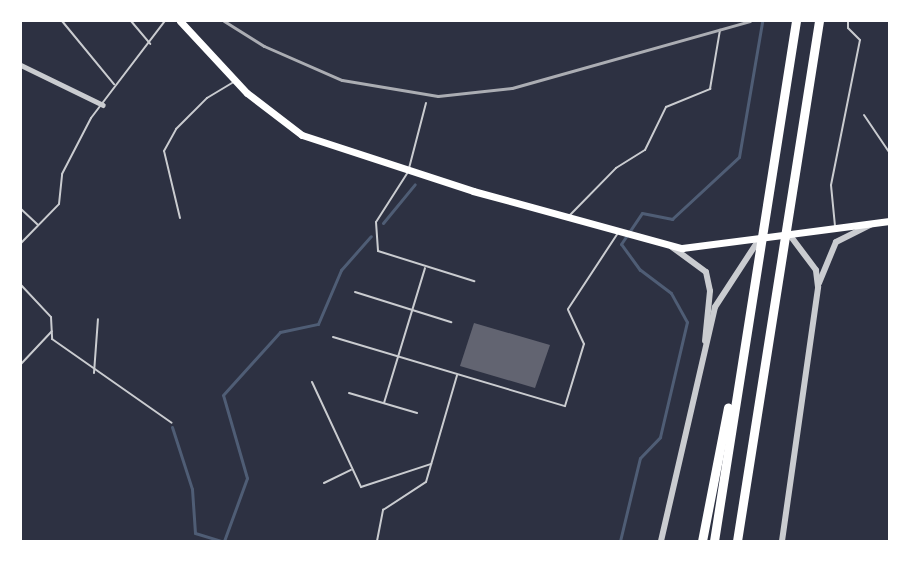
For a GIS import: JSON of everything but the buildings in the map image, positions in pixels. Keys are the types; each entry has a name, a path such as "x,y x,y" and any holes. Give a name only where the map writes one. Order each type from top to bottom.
{"highway":[{"path":"702,541 759,271 796,21"},
{"path":"737,541 819,21"},
{"path":"714,541 746,335"}],"main road":[{"path":"180,21 235,81 302,135 408,172 670,245 760,238 889,221"}],"street":[{"path":"21,65 103,105"},
{"path":"782,541 818,287 836,242 872,224"},
{"path":"789,234 816,270 818,287"},
{"path":"661,541 705,345 728,281 760,238"},
{"path":"670,245 706,272 710,291 705,345"}],"lane":[{"path":"62,21 114,85"},
{"path":"131,21 150,44"},
{"path":"21,243 58,204 62,174 114,85 150,44 165,21"},
{"path":"835,229 831,184 860,40 848,21"},
{"path":"568,217 616,168 645,150 666,108 710,89 720,30"},
{"path":"180,218 164,151 176,129 207,98 235,81"},
{"path":"426,103 408,172 376,222 378,250 425,268 474,281"},
{"path":"864,115 889,152"},
{"path":"21,209 39,225"},
{"path":"333,337 565,406 585,344 568,309 621,231"},
{"path":"384,403 425,268"},
{"path":"21,285 51,317 52,339 94,373 110,377 132,399 172,423"},
{"path":"355,292 452,322"},
{"path":"94,373 98,319"},
{"path":"21,364 51,331"},
{"path":"377,541 383,510 426,482 457,375"},
{"path":"312,382 361,486 431,464"},
{"path":"349,393 417,413"},
{"path":"324,483 352,469"}],"waterway":[{"path":"620,541 640,458 660,437 687,322 671,293 640,270 621,244 642,213 672,219 739,157 762,22"},
{"path":"383,223 415,184"},
{"path":"224,541 247,478 223,395 280,332 318,324 341,270 371,236"},
{"path":"172,427 192,489 195,533 222,541"}],"railway":[{"path":"224,21 264,46 342,80 438,96 512,88 750,21"}]}
